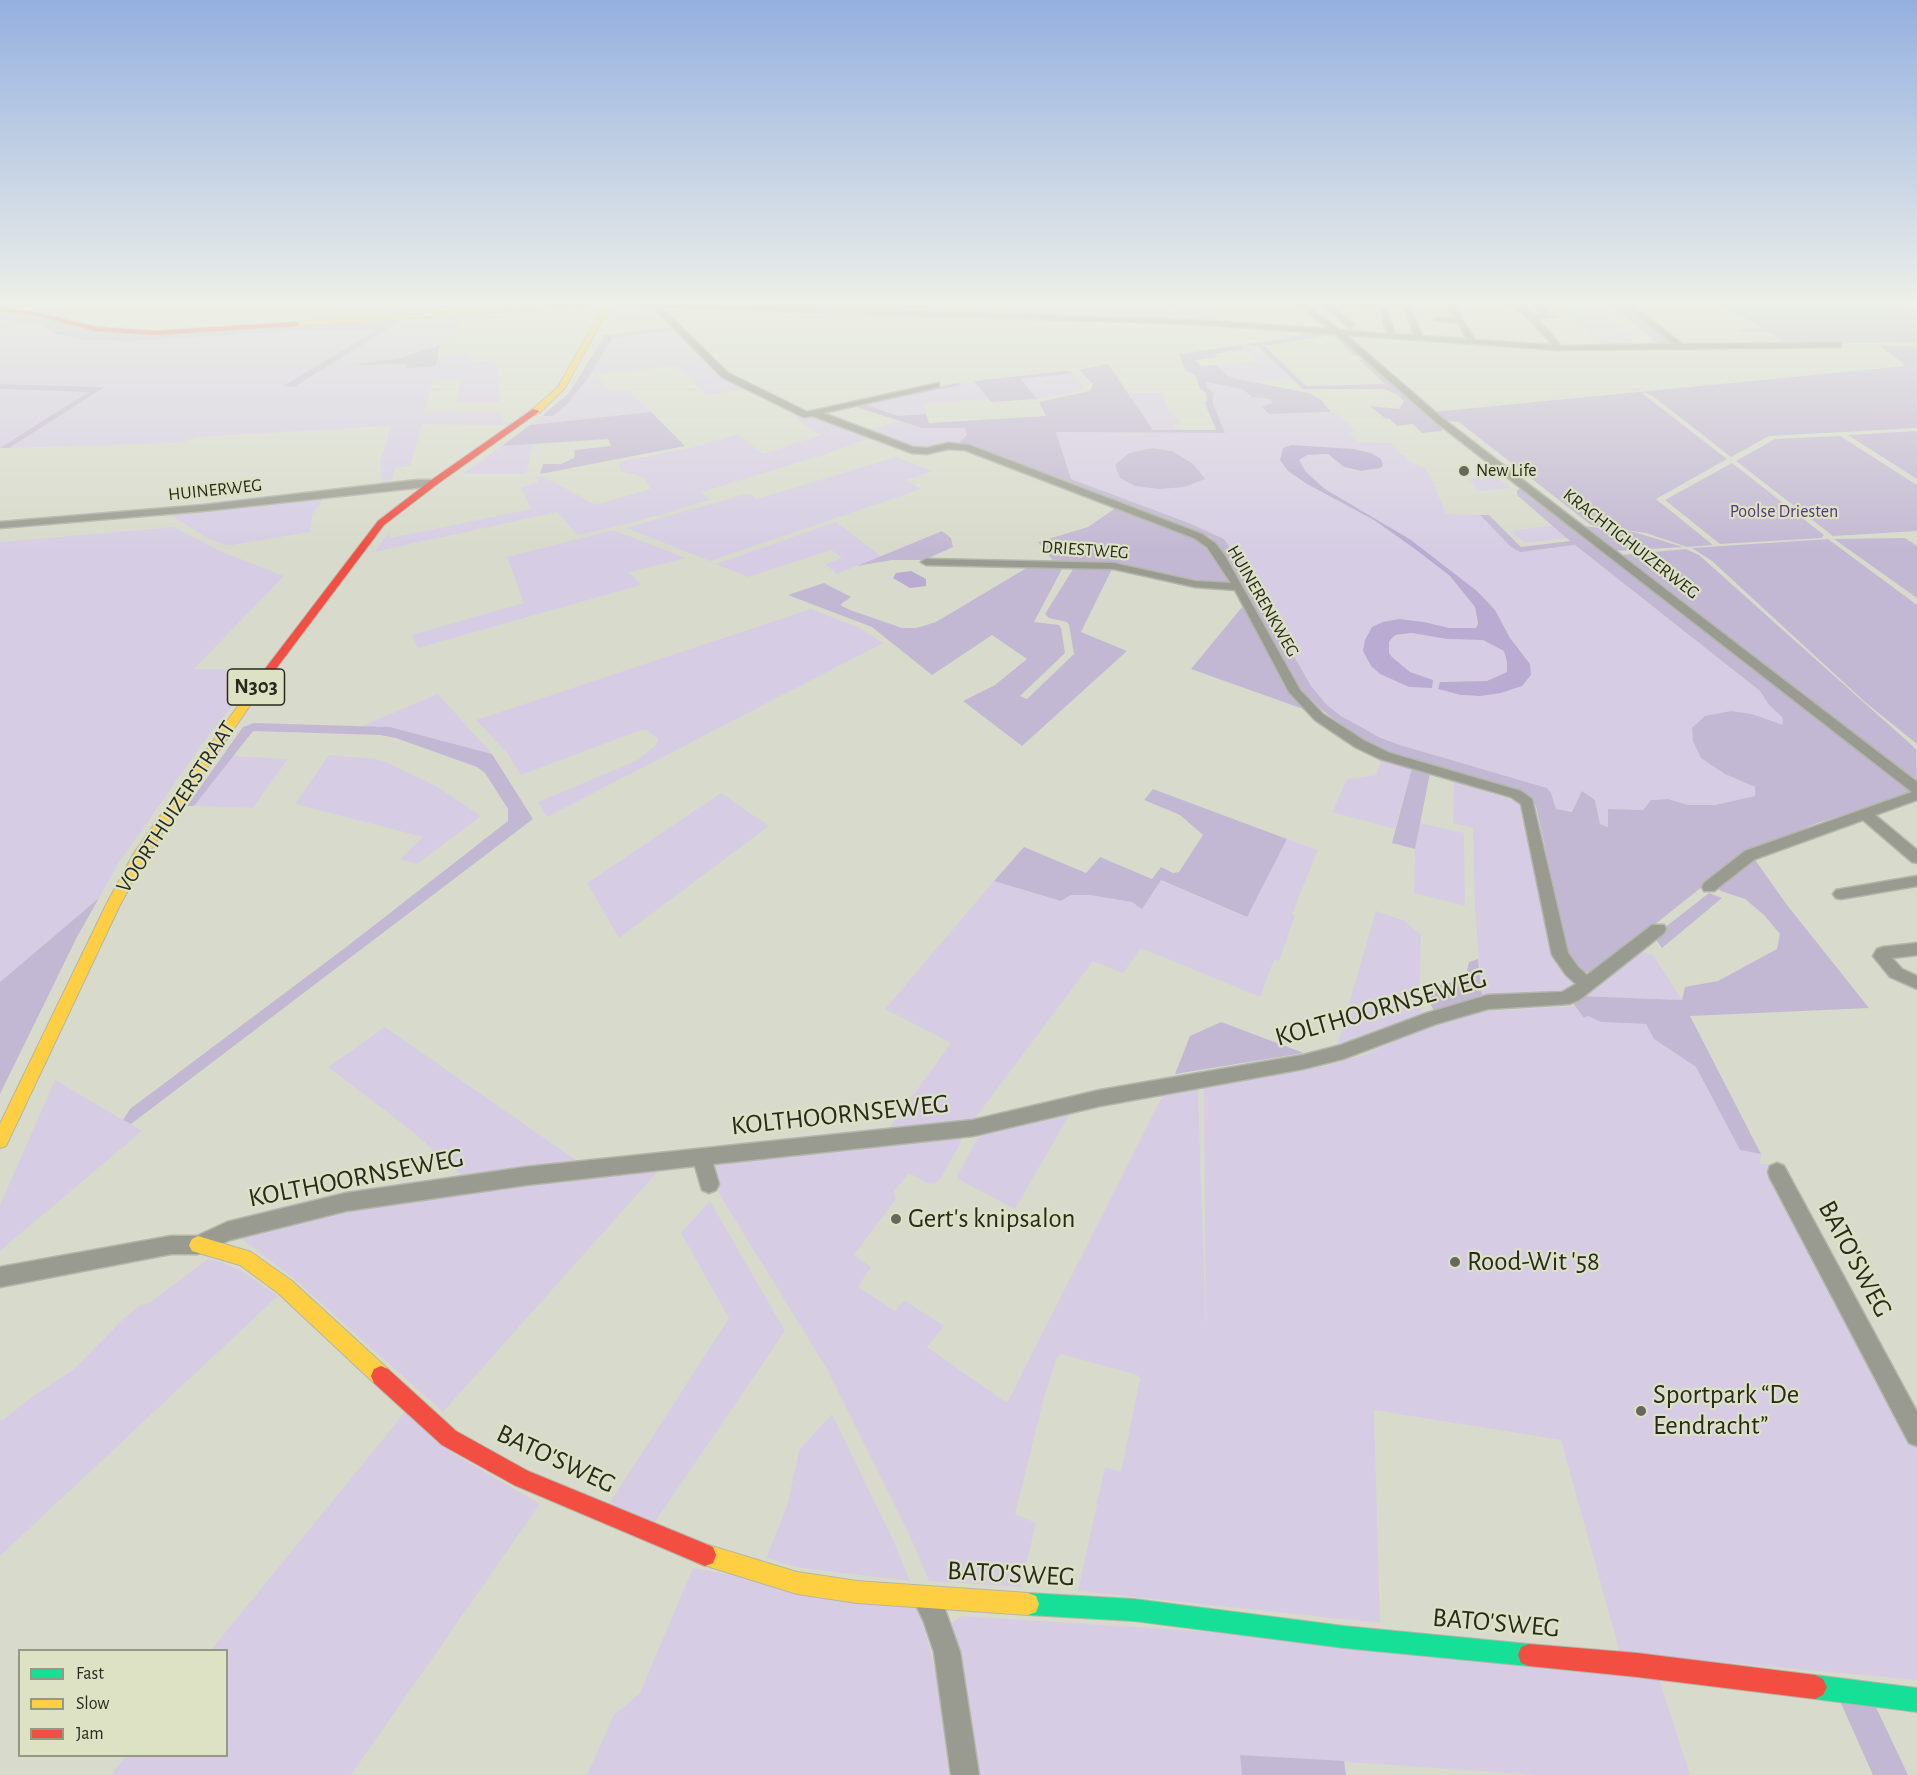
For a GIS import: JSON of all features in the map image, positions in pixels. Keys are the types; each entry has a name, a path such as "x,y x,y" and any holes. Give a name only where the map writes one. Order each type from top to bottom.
{"street":[{"name":"VOORTHUIZERSTRAAT","path":"0,1141 113,904 141,853 283,650 381,523 518,426 546,404 561,385"},
{"name":"HUINERENKWEG","path":"745,385 806,415 813,413 912,450 927,451 948,446 966,447 1198,536 1220,556 1295,692 1319,717 1360,744 1384,756 1516,794 1527,802 1560,955 1572,971 1587,984"},
{"path":"813,413 936,385"},
{"name":"KRACHTIGHUIZERWEG","path":"1399,385 1439,420 1917,789"},
{"name":"HUINERWEG","path":"0,525 193,509 439,481"},
{"name":"DRIESTWEG","path":"926,562 1114,566 1195,584 1239,587"},
{"path":"1709,886 1750,855 1917,795"},
{"path":"1865,814 1917,858"},
{"path":"1841,894 1917,881"},
{"name":"KOLTHOORNSEWEG","path":"0,1277 171,1245 198,1245 227,1231 346,1202 471,1183 973,1128 1100,1098 1321,1057 1370,1043 1459,1009 1497,1001 1563,999 1587,984 1658,929"},
{"path":"1917,949 1883,953 1881,956 1904,979 1917,983"},
{"path":"702,1157 709,1184"},
{"name":"BATO'SWEG","path":"1777,1172 1917,1435"},
{"name":"BATO'SWEG","path":"198,1245 245,1258 285,1287 448,1438 521,1478 702,1554 797,1583 857,1593 1134,1610 1344,1637 1637,1665 1917,1700"},
{"path":"925,1598 935,1616 947,1652 965,1775"}],"shaded area":[{"path":"22,385 285,385 283,386 294,387 297,385 432,385 424,412 501,412 503,422 519,422 506,425 422,424 410,466 395,468 391,484 382,485 380,462 391,427 388,426 196,437 181,443 9,448 104,388"},
{"path":"459,385 498,385 500,402 457,402"},
{"path":"583,385 605,385 611,392 628,390 651,412 530,425 542,416 553,416 568,403"},
{"path":"696,385 741,385 748,389 707,395"},
{"path":"955,385 977,385 988,399 923,404 926,414 898,416 863,404"},
{"path":"1025,385 1084,385 1082,390 1037,399"},
{"path":"1207,385 1242,389 1251,397 1271,399 1272,403 1262,410 1269,414 1336,413 1355,431 1348,432 1358,442 1390,443 1410,462 1425,468 1446,514 1480,515 1511,547 1529,551 1575,545 1760,691 1769,705 1782,717 1783,726 1752,714 1725,774 1755,787 1755,796 1715,805 1688,805 1668,799 1651,800 1643,810 1608,809 1609,827 1600,824 1595,800 1583,791 1572,812 1556,809 1551,793 1546,788 1400,745 1358,727 1326,704 1311,686 1244,568 1224,539 1189,523 1071,479 1056,432 1225,433 1213,404 1216,398","holes":["1291,445 1354,449 1371,453 1371,471 1350,470 1328,454 1307,455 1299,460 1306,472 1325,489 1411,540 1477,591 1495,610 1510,638 1525,657 1531,675 1522,686 1501,693 1467,696 1440,682 1487,681 1507,672 1504,651 1483,640 1447,639 1412,633 1393,637 1389,642 1389,653 1392,657 1410,672 1432,680 1432,688 1409,687 1380,674 1367,661 1411,620 1449,628 1477,628 1475,607 1450,576 1374,520 1307,484 1288,471 1283,464 1282,452","1152,448 1172,451 1204,479 1184,487 1129,453"]},
{"path":"0,389 84,391 88,392 0,448"},
{"path":"1128,393 1164,393 1164,400 1171,413 1182,423 1174,424 1175,428 1185,430 1153,430"},
{"path":"813,414 873,437 820,456 701,492 710,500 578,535 557,512 374,552 390,531 390,538 531,509 521,487 537,483 539,480 534,477 543,476 595,505 651,489 643,477 621,471 618,462 689,448 738,434 763,454 820,435 795,418"},
{"path":"900,421 922,428 966,428 967,435 959,442 926,449 871,430"},
{"path":"532,444 527,472 523,474 463,474 502,446"},
{"path":"1291,445 1354,449 1371,453 1381,459 1383,466 1380,468 1361,471 1344,467 1328,454 1307,455 1299,460 1306,472 1325,489 1411,540 1477,591 1495,610 1510,638 1530,664 1531,675 1522,686 1501,693 1480,696 1461,695 1438,689 1440,682 1487,681 1507,672 1504,651 1483,640 1447,639 1412,633 1396,635 1392,638 1389,642 1389,653 1392,657 1410,672 1433,680 1432,688 1409,687 1380,674 1371,666 1363,651 1365,640 1372,627 1399,619 1449,628 1476,628 1478,624 1475,607 1450,576 1415,549 1374,520 1307,484 1288,471 1280,460 1283,448"},
{"path":"896,457 933,471 906,480 921,489 710,561 626,528 750,493 757,499"},
{"path":"1495,476 1510,488 1480,491 1468,479"},
{"path":"325,496 312,515 310,532 227,546 207,538 171,515 174,513"},
{"path":"836,522 881,556 837,574 825,564 842,558 831,550 748,577 716,564"},
{"path":"1559,525 1574,537 1525,543 1510,531"},
{"path":"174,527 220,551 284,576 194,669 260,670 201,746 118,864 99,898 0,982 0,542"},
{"path":"613,530 686,558 629,572 641,585 418,648 411,635 524,603 507,557"},
{"path":"911,571 926,579 926,586 910,588 893,578 896,573"},
{"path":"811,609 858,627 883,643 547,817 538,802 636,761 656,745 658,739 647,730 641,730 521,775 507,753 476,720"},
{"path":"438,694 492,754 390,727 362,726"},
{"path":"329,755 375,759 388,763 436,786 481,816 417,864 400,859 423,837 295,804"},
{"path":"233,756 288,759 253,808 194,806"},
{"path":"1381,759 1412,768 1395,829 1332,812 1347,779 1377,775"},
{"path":"1454,781 1521,803 1545,926 1572,980 1571,988 1568,990 1482,995 1475,911 1473,828 1453,823"},
{"path":"721,793 769,826 619,938 587,883"},
{"path":"1420,823 1464,833 1465,906 1414,893 1415,849"},
{"path":"1287,839 1318,850 1292,914 1295,916 1279,961 1274,960 1260,997 1141,948 1123,973 1093,961 973,1121 887,1131 951,1043 885,1009 994,881 1061,901 1070,895 1090,895 1132,902 1160,880 1246,917"},
{"path":"1376,911 1405,921 1421,935 1419,1004 1423,1016 1337,1046"},
{"path":"1642,952 1654,956 1682,1000 1579,996 1635,953"},
{"path":"1574,1006 1584,1018 1588,1016 1601,1022 1646,1024 1654,1039 1696,1067 1740,1150 1761,1154 1760,1164 1768,1164 1917,1449 1917,1680 1620,1653 1561,1440 1374,1410 1380,1623 1078,1591 1105,1467 1121,1472 1140,1379 1137,1375 1061,1354 1056,1359 1043,1401 1015,1514 1036,1523 1021,1587 929,1581 908,1532 827,1369 713,1184 711,1164 960,1137 958,1148 940,1179 934,1184 927,1183 909,1173 893,1193 896,1199 854,1255 871,1267 858,1287 895,1311 904,1300 944,1326 927,1347 1007,1403 1164,1093 1198,1089 1206,1333 1204,1087 1325,1066 1363,1055 1445,1020 1486,1011"},
{"path":"385,1027 580,1163 462,1176 413,1132 328,1067"},
{"path":"55,1080 142,1131 0,1251 0,1205"},
{"path":"1071,1112 1015,1209 956,1178 980,1134"},
{"path":"660,1169 443,1412 293,1278 239,1237 389,1202"},
{"path":"710,1201 785,1331 655,1522 609,1504 729,1318 681,1233"},
{"path":"209,1258 240,1270 278,1296 0,1556 0,1418 2,1421 33,1396 74,1369 140,1305 149,1303"},
{"path":"405,1412 454,1454 540,1504 351,1775 111,1775 125,1757 228,1757 228,1649 212,1649"},
{"path":"832,1414 894,1542 910,1581 801,1568 766,1558 788,1503 799,1450"},
{"path":"693,1568 919,1609 935,1669 949,1775 587,1775 614,1715 640,1693"},
{"path":"961,1616 1229,1633 1659,1679 1690,1775 1537,1775 1241,1755 1242,1775 974,1775 951,1624"}],"green space":[{"path":"0,385 105,387 9,448 0,448 88,392 0,389"},
{"path":"574,385 583,385 568,403 553,416 542,416 569,393"},
{"path":"949,385 961,385 864,404 898,416 926,414 929,423 1046,416 1039,402 1090,391 1093,385 1122,385 1153,430 1216,430 1205,403 1206,393 1199,385 1207,385 1214,393 1213,404 1225,433 1056,432 1071,479 1189,523 1224,539 1244,568 1311,686 1326,704 1341,716 1379,737 1400,745 1547,788 1556,809 1572,812 1582,791 1595,800 1600,824 1608,827 1608,809 1643,810 1651,800 1668,799 1688,805 1715,805 1755,796 1755,787 1725,774 1701,758 1693,741 1692,728 1705,716 1731,711 1752,714 1783,725 1782,717 1769,705 1760,691 1575,545 1520,552 1511,547 1480,515 1489,515 1521,547 1570,541 1517,495 1517,490 1522,488 1917,793 1817,823 1750,852 1595,972 1579,972 1569,957 1536,806 1531,799 1522,793 1380,750 1362,740 1322,710 1295,681 1228,558 1210,537 1062,479 959,442 967,435 965,428 922,428 850,405"},
{"path":"977,385 1026,385 1037,399 991,402"},
{"path":"1221,385 1267,385 1309,393 1321,400 1331,412 1269,414 1262,407 1272,403 1271,399 1252,397 1242,389"},
{"path":"1299,385 1394,385 1445,428 1441,431 1422,433 1413,424 1397,426 1389,418 1386,419 1370,406 1399,409 1404,401 1398,395 1384,389 1303,389"},
{"path":"1712,385 1917,385 1917,428 1769,436 1731,457 1654,397 1644,392 1643,394 1727,459 1656,499 1713,545 1687,547 1646,533 1591,525 1459,422 1443,420 1433,412"},
{"path":"651,412 685,446 540,474 543,464 561,464 574,458 575,450 611,446 608,439 502,446 530,425"},
{"path":"1917,431 1917,479 1848,435"},
{"path":"1840,436 1917,485 1917,531 1833,536 1736,461 1775,439"},
{"path":"1152,448 1172,451 1193,464 1205,479 1184,487 1159,489 1135,486 1120,478 1115,465 1129,453"},
{"name":"Poolse Driesten","path":"1732,463 1824,535 1822,538 1720,544 1665,500"},
{"path":"1117,507 1203,540 1222,565 1232,585 1219,585 1117,563 1054,562 1038,542 1088,527"},
{"path":"1583,526 1634,532 1683,547 1613,551"},
{"path":"942,531 951,538 953,547 924,560 892,560 857,566"},
{"path":"1905,538 1917,546 1917,598 1834,539"},
{"path":"1828,539 1917,605 1917,744 1865,702 1712,561 1692,548"},
{"path":"1686,549 1699,555 1916,749 1917,786 1621,555"},
{"path":"1030,566 1058,566 1062,569 1034,622 1059,625 1065,653 1020,696 1027,699 1074,654 1067,622 1049,618 1045,614 1075,566 1113,567 1081,632 1127,651 1022,746 963,701 995,685 1027,659 992,635 932,675 872,627 788,595 824,583 851,597 840,605 850,610 902,628 917,628 936,622"},
{"path":"1243,606 1261,639 1306,710 1191,669"},
{"path":"254,723 390,727 492,754 533,819 131,1124 123,1120 130,1109 345,948 508,821 508,809 485,773 477,767 396,738 380,735 253,731 194,806 187,806 243,727"},
{"path":"1412,768 1430,773 1415,849 1392,843"},
{"path":"1153,789 1287,839 1247,917 1161,880 1142,909 1132,902 1090,895 1071,895 1061,901 994,881 1024,847 1086,873 1100,857 1152,879 1161,867 1173,873 1179,872 1203,835 1180,815 1144,800"},
{"path":"1753,857 1787,905 1869,1008 1690,1016 1761,1154 1740,1150 1696,1067 1654,1039 1646,1024 1601,1022 1588,1016 1584,1018 1572,1002 1579,996 1682,1000 1685,987 1718,981 1777,949 1780,934 1764,915 1745,899 1721,891 1717,887"},
{"path":"1709,893 1722,898 1662,948 1657,941 1659,932"},
{"path":"99,898 77,937 0,1094 0,982"},
{"path":"1478,959 1482,995 1435,1012 1430,1004 1431,987 1465,979 1469,962"},
{"path":"1221,1022 1304,1053 1175,1074 1190,1036"},
{"path":"1839,1699 1874,1703 1908,1775 1873,1775"},
{"path":"1240,1755 1344,1761 1346,1775 1242,1775"}],"traffic: fast":[{"path":"1028,1604 1134,1610 1344,1637 1529,1655"},
{"path":"1815,1687 1917,1700"}],"traffic: slow":[{"path":"536,411 563,385"},
{"path":"0,1141 113,905 141,853 256,688"},
{"path":"198,1245 245,1258 285,1287 381,1376"},
{"path":"705,1555 797,1583 857,1592 1028,1604"}],"traffic: jam":[{"path":"256,688 381,523 433,483 536,411"},
{"path":"381,1376 449,1438 521,1478 705,1555"},
{"path":"1529,1655 1637,1665 1815,1687"}],"place":[{"name":"New Life","path":"1464,471"},
{"name":"Gert's knipsalon","path":"896,1219"},
{"name":"Rood-Wit '58","path":"1455,1262"},
{"name":"Sportpark “De Eendracht”","path":"1641,1411"}]}
